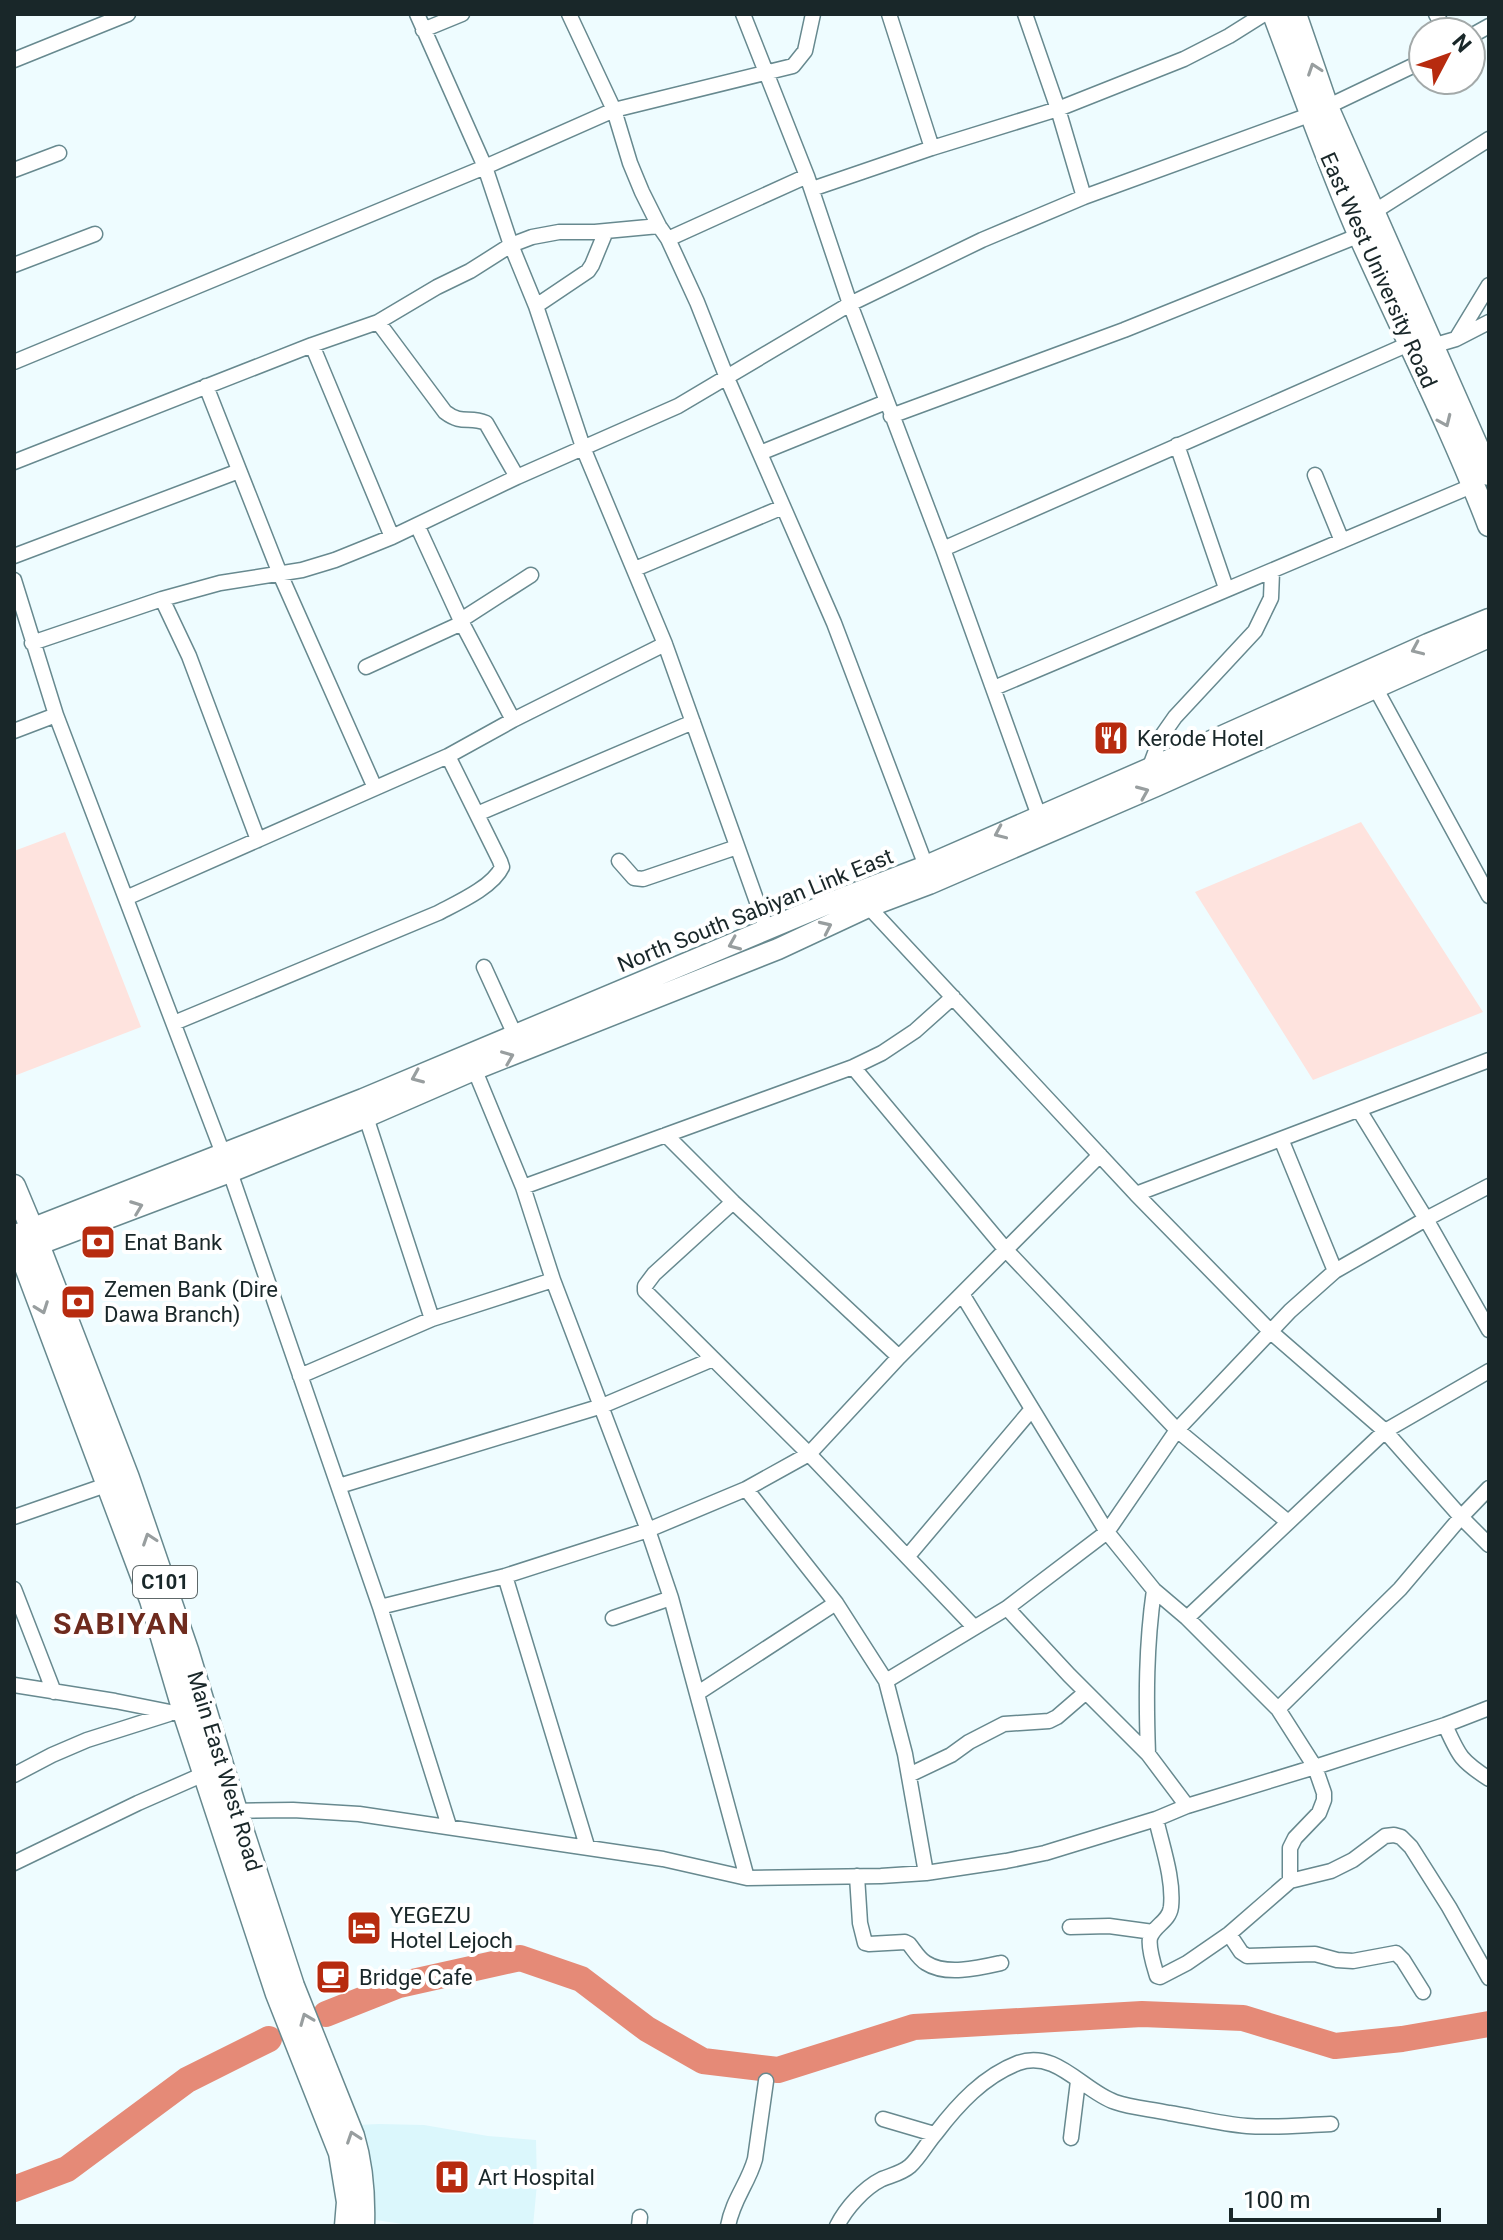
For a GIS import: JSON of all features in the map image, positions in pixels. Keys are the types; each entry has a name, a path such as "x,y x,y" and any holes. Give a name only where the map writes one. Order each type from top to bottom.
{"main road":[{"name":"East West University Road","path":"1274,14 1427,331 1422,345"},
{"name":"East West University Road","path":"1295,14 1320,111 1360,235 1422,345 1481,480 1489,525"},
{"name":"North South Sabiyan Link East","path":"226,1163 363,1099 778,949 926,866 1039,816 1096,801 1149,769 1489,619"},
{"name":"North South Sabiyan Link East","path":"24,1239 226,1163 366,1117 472,1062 515,1035 767,930 863,900 929,884 1096,801 1376,689 1489,637"},
{"name":"Main East West Road","path":"14,1186 24,1239 187,1650 227,1811 285,1990 333,2108 348,2202 346,2226"},
{"name":"Main East West Road","path":"118,1482 151,1600 177,1714 204,1774 227,1811"},
{"name":"Main East West Road","path":"333,2108 353,2136 360,2159 363,2226"}],"street":[{"path":"14,60 128,14"},
{"path":"417,14 485,167 584,450 665,644 767,930"},
{"path":"423,30 462,14"},
{"path":"569,14 614,110 630,163 697,302 834,623 926,866"},
{"path":"743,14 810,183 850,304 943,549 1039,816"},
{"path":"14,362 485,167 614,110 793,66 805,51 813,14"},
{"path":"889,14 932,148"},
{"path":"1025,14 1084,197"},
{"path":"14,462 378,322 511,245 532,237 559,232 664,232 810,183 1058,109 1184,59 1264,14"},
{"path":"32,643 220,583 302,570 392,537 517,477 678,406 850,304 982,240 1084,197 1320,111 1407,69"},
{"path":"1372,213 1489,139"},
{"path":"14,170 59,153"},
{"path":"536,306 588,271 606,231"},
{"path":"14,265 95,234"},
{"path":"760,453 1124,330 1360,235"},
{"path":"1456,339 1489,285"},
{"path":"378,322 445,412 455,420 486,423 517,477"},
{"path":"943,549 1177,445 1422,345 1456,339 1489,322"},
{"path":"312,345 392,537"},
{"path":"206,386 280,574 375,788"},
{"path":"1177,445 1226,588"},
{"path":"14,556 239,471"},
{"path":"1315,475 1342,541"},
{"path":"994,688 1226,588 1272,572 1481,480"},
{"path":"635,569 783,507"},
{"path":"417,525 461,622 513,720"},
{"path":"1149,769 1161,737 1175,717 1255,631 1271,598 1272,572"},
{"path":"366,667 461,622 531,575"},
{"path":"14,580 56,715 226,1163 339,1486 449,1826"},
{"path":"162,599 189,656 258,840"},
{"path":"126,898 448,756 665,644"},
{"path":"1376,689 1487,889"},
{"path":"14,731 56,715"},
{"path":"477,814 693,722"},
{"path":"174,1023 438,913 497,875 502,867 448,756"},
{"path":"619,861 634,878 643,879 737,847"},
{"path":"863,900 1136,1194 1271,1332 1385,1431 1489,1545"},
{"path":"484,967 515,1035"},
{"path":"523,1187 853,1067 882,1053 915,1031 953,997"},
{"path":"1136,1194 1489,1060"},
{"path":"472,1062 523,1187 553,1280 671,1598 747,1878"},
{"path":"853,1067 1006,1250 1177,1430 1288,1522"},
{"path":"1359,1110 1489,1330"},
{"path":"366,1117 432,1319"},
{"path":"666,1135 899,1357"},
{"path":"1281,1139 1335,1271"},
{"path":"380,1607 505,1576 648,1530 746,1489 809,1454 899,1357 1100,1155"},
{"path":"886,1681 1007,1608 1107,1532 1177,1430 1290,1311 1335,1271 1489,1186"},
{"path":"733,1202 654,1274 645,1291 809,1454 974,1627"},
{"path":"300,1376 432,1319 553,1280"},
{"path":"962,1294 1107,1532 1154,1590 1187,1618 1278,1709 1315,1767 1324,1800 1319,1813 1295,1838 1290,1848 1290,1881"},
{"path":"339,1486 602,1406 713,1359"},
{"path":"1187,1618 1385,1431 1489,1371"},
{"path":"908,1556 1032,1409"},
{"path":"14,1517 118,1482"},
{"path":"1278,1709 1400,1589 1489,1488"},
{"path":"746,1489 836,1603 886,1681 909,1775 926,1873"},
{"path":"505,1576 587,1846"},
{"path":"14,1589 54,1692"},
{"path":"1148,1754 1146,1674 1154,1590"},
{"path":"613,1618 671,1598"},
{"path":"698,1693 836,1603"},
{"path":"1007,1608 1148,1754 1187,1806"},
{"path":"14,1685 177,1714"},
{"path":"909,1775 1004,1724 1049,1721 1086,1692"},
{"path":"227,1811 293,1810 359,1814 587,1846 747,1878 926,1873 1045,1853 1445,1725 1489,1708"},
{"path":"14,1775 87,1740 177,1714"},
{"path":"1445,1725 1458,1755 1489,1779"},
{"path":"14,1863 204,1774"},
{"path":"1156,1819 1169,1880 1171,1906 1166,1920 1149,1940 1156,1972 1160,1977 1229,1934 1290,1881 1331,1871 1353,1860 1385,1836 1394,1835 1401,1837 1411,1847 1489,1978"},
{"path":"857,1876 860,1923 865,1943 905,1942 927,1964 947,1969 975,1969 1001,1963"},
{"path":"1070,1927 1109,1926 1153,1932"},
{"path":"1229,1934 1241,1952 1255,1957 1315,1954 1353,1961 1396,1953 1423,1992"},
{"path":"837,2226 847,2209 879,2180 908,2168 970,2094 989,2079 1027,2060 1066,2070 1098,2095 1118,2103 1242,2126 1331,2124"},
{"path":"728,2226 735,2199 752,2172 766,2081"},
{"path":"1071,2138 1078,2081"},
{"path":"883,2119 934,2134"}],"shaded area":[{"path":"1361,822 1483,1012 1313,1080 1195,892"},
{"path":"65,832 141,1027 14,1076 14,851"},
{"name":"Art Hospital","path":"356,2125 424,2125 488,2136 536,2140 537,2184 533,2226 416,2226 369,2219"}],"waterway":[{"path":"326,2014 399,1985 520,1958 581,1979 647,2029 703,2061 778,2070 914,2027 1142,2014 1243,2018 1335,2046 1402,2039 1489,2024"},
{"path":"14,2189 67,2169 187,2080 269,2039"}],"place":[{"name":"Kerode Hotel","path":"1111,738"},
{"name":"Enat Bank","path":"98,1242"},
{"name":"Zemen Bank (Dire Dawa Branch)","path":"78,1302"},
{"name":"YEGEZU Hotel Lejoch","path":"364,1928"},
{"name":"Bridge Cafe","path":"333,1977"},
{"name":"Art Hospital","path":"452,2177"}],"district":[{"name":"SABIYAN","path":"122,1624"}]}
